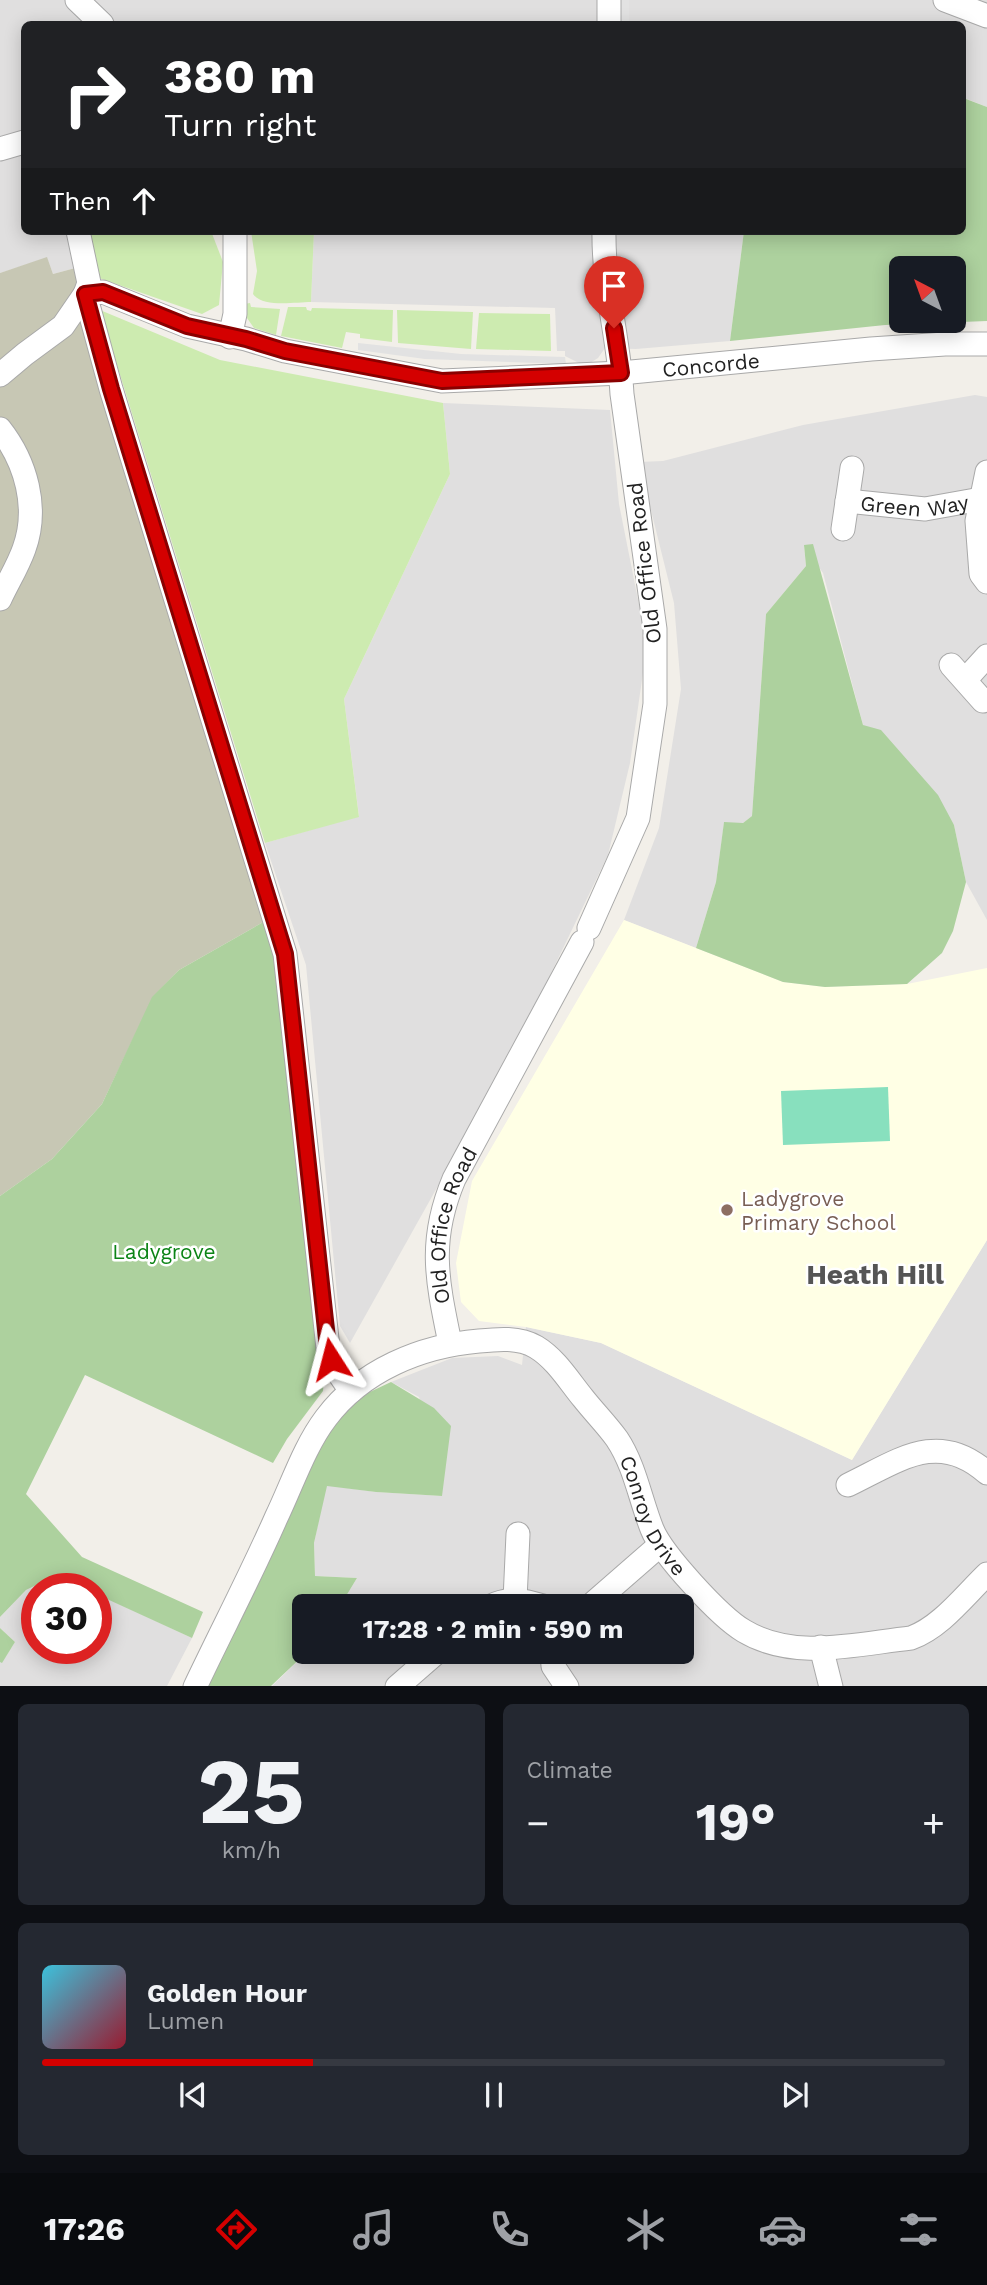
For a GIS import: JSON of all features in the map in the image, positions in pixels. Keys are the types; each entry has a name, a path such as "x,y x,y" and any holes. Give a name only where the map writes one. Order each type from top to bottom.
{"street":[{"path":"77,0 99,21"},
{"path":"609,0 609,21"},
{"path":"945,0 987,16"},
{"path":"0,149 21,143"},
{"path":"0,375 64,326 85,294 89,283 79,235"},
{"path":"230,337 235,314 235,235"},
{"name":"Old Office Road","path":"450,1343 436,1260 440,1217 446,1198 585,935 638,818 655,704 655,629 603,258 604,235"},
{"name":"Concorde","path":"85,294 103,292 187,326 285,351 442,381 621,373 871,349 987,344"},
{"path":"85,294 111,389 285,954 328,1348 335,1368 351,1391"},
{"path":"0,429 14,447 24,471 30,513 23,551 0,599"},
{"path":"843,529 852,468"},
{"path":"987,472 977,521 981,574 987,582"},
{"name":"Green Way","path":"847,501 925,509 981,499"},
{"path":"983,701 959,672 987,656"},
{"name":"Conroy Drive","path":"450,1343 500,1339 519,1341 535,1347 551,1359 625,1452 652,1530 660,1545 719,1612 745,1632 790,1648 911,1639 924,1634 987,1574"},
{"path":"195,1686 276,1520 313,1437 337,1404 370,1378 408,1357 450,1343"},
{"path":"848,1485 902,1459 938,1450 967,1457 987,1473"},
{"path":"515,1594 518,1534"},
{"path":"604,1594 660,1545"},
{"path":"821,1647 831,1686"},
{"path":"397,1686 420,1664"},
{"path":"553,1664 567,1686"}],"shaded area":[{"path":"0,0 987,0 987,107 967,99 966,104 966,21 21,21 21,235 73,235 79,267 53,274 47,258 0,273"},
{"path":"614,0 629,0 629,21 615,21"},
{"path":"314,235 743,235 730,341 636,349 605,348 598,358 583,365 565,356 565,351 557,351 555,308 311,302"},
{"path":"47,257 53,274 79,267 265,921 179,970 153,997 102,1104 52,1159 0,1196 0,273"},
{"path":"358,343 461,354 565,357 566,364 425,359 358,350"},
{"path":"975,395 987,397 987,920 966,882 954,825 863,725 823,573 804,546 806,566 766,614 752,816 743,823 724,823 716,882 696,948 624,920 659,828 681,689 674,603 639,462 663,461 803,425"},
{"path":"443,403 610,410 619,504 647,645 630,763 608,855 513,1052 350,1343 340,1326 306,965 265,843 359,816 344,699 450,474"},
{"name":"Ladygrove Primary School","path":"624,920 783,982 825,987 907,984 987,968 987,1240 852,1460 601,1343 526,1327 479,1321 461,1302 456,1263 472,1181"},
{"path":"987,1240 987,1686 272,1686 295,1664 694,1664 694,1594 347,1594 357,1578 315,1576 314,1543 326,1485 376,1492 442,1496 419,1397 391,1382 452,1358 498,1356 522,1365 526,1327 601,1343 852,1460"},
{"path":"21,1595 21,1664 112,1664 112,1600 192,1638 167,1686 0,1686 0,1662 15,1642 0,1628 0,1617"}],"green space":[{"path":"966,99 987,107 987,321 966,322 966,256 889,256 889,325 730,341 743,235 966,235"},
{"path":"90,235 213,235 223,262 219,305 202,314 99,278"},
{"path":"252,235 314,235 311,302 272,303 258,298 253,294 257,271"},
{"path":"250,303 251,307 280,309 276,335 254,328 247,318 244,304"},
{"path":"288,307 306,307 311,311 312,308 393,310 392,342 360,338 360,334 346,332 342,348 281,336"},
{"path":"100,310 220,360 443,403 450,474 344,699 359,817 265,843"},
{"path":"397,310 473,312 471,349 398,343"},
{"path":"479,313 550,314 551,351 476,349"},
{"path":"813,544 863,725 881,730 938,795 954,825 966,882 953,931 942,953 907,984 825,987 783,982 696,948 716,882 724,822 743,823 752,816 766,614 806,566 804,545"},
{"name":"Ladygrove","path":"265,921 276,961 325,1367 323,1391 287,1439 273,1463 85,1375 26,1494 82,1557 203,1612 192,1638 112,1601 112,1573 21,1573 21,1595 0,1617 0,1196 52,1159 102,1104 152,997 179,970"},
{"path":"888,1087 890,1141 783,1145 781,1091"},
{"path":"391,1382 434,1408 451,1426 442,1496 327,1486 314,1543 315,1576 357,1578 347,1594 292,1594 292,1664 294,1664 271,1686 205,1686 323,1440 357,1398"},
{"path":"0,1628 15,1642 2,1663 0,1662"}],"place":[{"name":"Ladygrove Primary School","path":"727,1210"}],"district":[{"name":"Heath Hill","path":"875,1274"}],"route":[{"path":"331,1359 285,954 111,389 85,294 103,292 187,326 285,351 442,381 621,373 614,328"}]}
